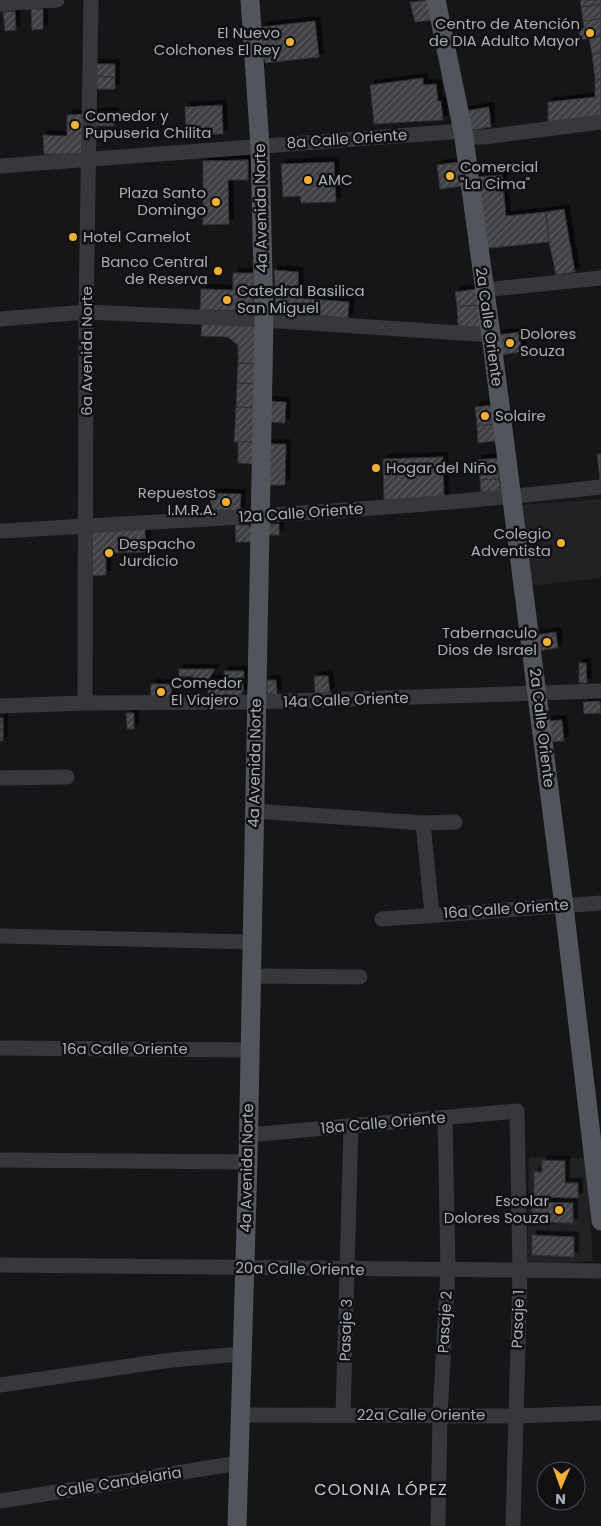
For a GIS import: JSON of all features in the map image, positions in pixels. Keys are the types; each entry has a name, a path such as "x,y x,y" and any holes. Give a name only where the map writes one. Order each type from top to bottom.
{"main road":[{"name":"4a Avenida Norte","path":"237,1526 248,1162 264,320 260,146 250,0"},
{"name":"2a Calle Oriente","path":"436,0 463,131 483,290 491,335 564,906 594,1104 591,1129 601,1221"}],"street":[{"path":"0,4 56,0"},
{"name":"6a Avenida Norte","path":"86,702 86,312 90,160 91,0"},
{"name":"8a Calle Oriente","path":"0,166 463,131 471,137 485,137 601,122"},
{"path":"483,290 601,278"},
{"path":"0,319 86,312 264,320 491,335"},
{"name":"12a Calle Oriente","path":"0,531 260,516 511,497 601,487"},
{"name":"14a Calle Oriente","path":"0,706 86,702 256,702 601,691"},
{"path":"0,778 67,777"},
{"path":"254,814 455,822"},
{"path":"423,822 432,914"},
{"name":"16a Calle Oriente","path":"382,919 601,903"},
{"path":"0,936 251,942"},
{"path":"251,976 360,977"},
{"name":"16a Calle Oriente","path":"0,1048 250,1050"},
{"name":"18a Calle Oriente","path":"248,1135 517,1111"},
{"name":"Pasaje 1","path":"513,1526 520,1271 517,1111"},
{"name":"Pasaje 2","path":"438,1526 440,1415 448,1270 445,1118"},
{"name":"Pasaje 3","path":"344,1415 351,1126"},
{"path":"0,1160 248,1162"},
{"name":"20a Calle Oriente","path":"0,1265 601,1272"},
{"path":"0,1385 171,1360 242,1354"},
{"name":"22a Calle Oriente","path":"240,1415 515,1416 601,1414"},
{"name":"Calle Candelaria","path":"0,1501 239,1463"}],"shaded area":[{"name":"Colegio Adventista","path":"601,499 601,578 528,586 521,505"},
{"name":"Escolar Dolores Souza","path":"529,1157 586,1158 593,1261 527,1265"}],"building":[{"path":"430,0 433,20 415,22 410,2"},
{"path":"580,0 601,0 601,4 581,7"},
{"path":"601,4 601,19 583,21 581,7"},
{"path":"31,9 43,9 43,29 32,30"},
{"path":"15,11 16,30 5,31 3,12"},
{"name":"Centro de Atención de DIA Adulto Mayor","path":"601,19 601,36 580,40 579,29 584,28 583,21"},
{"name":"El Nuevo Colchones El Rey","path":"315,21 319,57 265,63 261,27"},
{"path":"601,36 601,53 592,54 589,38"},
{"path":"601,53 601,79 595,79 592,54"},
{"path":"95,64 115,64 115,77 95,76"},
{"path":"95,76 115,77 115,89 94,89"},
{"path":"423,78 423,85 436,84 438,101 441,101 443,120 374,124 370,85"},
{"path":"595,79 601,79 601,119 548,124 548,102 595,97"},
{"path":"222,105 223,134 186,135 185,107"},
{"path":"489,107 491,127 467,131 464,111"},
{"path":"113,112 114,126 94,126 93,113"},
{"name":"Comedor y Pupuseria Chilita","path":"84,114 83,154 44,154 43,135 67,136 67,115"},
{"name":"Plaza Santo Domingo","path":"248,160 248,180 228,180 229,224 203,225 203,161"},
{"name":"AMC","path":"334,162 336,202 301,203 300,196 283,197 281,164"},
{"name":"Comercial \"La Cima\"","path":"459,162 462,186 440,189 437,165"},
{"path":"502,175 506,216 546,212 549,242 481,249 474,177"},
{"path":"564,209 575,272 556,275 549,242 546,212"},
{"path":"274,270 298,272 299,298 349,302 348,318 276,313"},
{"name":"Catedral Basilica San Miguel","path":"233,273 254,273 253,311 200,310 201,289 233,290"},
{"path":"476,289 478,305 457,307 455,292"},
{"path":"478,305 483,325 477,330 458,327 457,307"},
{"path":"202,323 257,326 256,364 238,363 238,345 228,337 201,336"},
{"name":"Dolores Souza","path":"519,332 522,352 500,355 497,335"},
{"path":"238,363 256,364 256,384 237,383"},
{"path":"237,383 256,384 254,408 236,407"},
{"path":"269,401 286,402 285,423 269,422"},
{"name":"Solaire","path":"493,405 495,424 477,426 475,407"},
{"path":"236,407 254,408 253,442 234,442"},
{"path":"495,424 496,441 478,443 477,426"},
{"path":"238,442 253,442 252,464 238,463"},
{"path":"268,444 286,444 285,485 267,485"},
{"path":"597,454 601,454 601,480 600,480"},
{"path":"443,457 444,498 384,500 383,459"},
{"path":"498,458 499,479 480,480 477,460"},
{"path":"499,479 501,492 481,494 480,480"},
{"name":"Repuestos I.M.R.A.","path":"211,493 241,494 240,511 210,510"},
{"path":"265,524 279,524 279,535 265,535"},
{"path":"235,525 248,525 253,529 253,542 236,542"},
{"name":"Despacho Jurdicio","path":"145,529 146,552 106,553 106,575 92,576 91,535 96,531"},
{"name":"Tabernaculo Dios de Israel","path":"556,632 558,648 538,651 536,635"},
{"path":"579,663 586,663 587,683 579,683"},
{"path":"179,669 215,669 208,680 206,678 206,684 193,685 193,676 179,677"},
{"path":"224,671 244,671 243,692 236,698 208,699 208,680 224,680"},
{"path":"314,676 328,676 330,692 315,694"},
{"path":"267,680 276,680 277,694 267,694"},
{"name":"Comedor El Viajero","path":"151,684 172,684 171,700 150,699"},
{"path":"600,701 601,713 584,714 583,702"},
{"path":"126,713 134,713 134,729 127,729"},
{"path":"0,718 3,718 3,741 0,741"},
{"path":"562,720 564,741 549,742 547,721"},
{"path":"542,1160 565,1161 565,1183 578,1183 578,1198 534,1197 534,1172 542,1172"},
{"path":"532,1202 573,1203 573,1223 531,1222"},
{"path":"532,1235 574,1237 574,1257 532,1255"}],"place":[{"name":"Centro de Atención de DIA Adulto Mayor","path":"590,33"},
{"name":"El Nuevo Colchones El Rey","path":"290,42"},
{"name":"Comedor y Pupuseria Chilita","path":"75,125"},
{"name":"Comercial \"La Cima\"","path":"450,176"},
{"name":"AMC","path":"308,180"},
{"name":"Plaza Santo Domingo","path":"216,202"},
{"name":"Hotel Camelot","path":"73,237"},
{"name":"Banco Central de Reserva","path":"218,271"},
{"name":"Catedral Basilica San Miguel","path":"227,300"},
{"name":"Dolores Souza","path":"510,343"},
{"name":"Solaire","path":"485,416"},
{"name":"Hogar del Niño","path":"376,468"},
{"name":"Repuestos I.M.R.A.","path":"226,502"},
{"name":"Colegio Adventista","path":"561,543"},
{"name":"Despacho Jurdicio","path":"109,553"},
{"name":"Tabernaculo Dios de Israel","path":"547,642"},
{"name":"Comedor El Viajero","path":"161,692"},
{"name":"Escolar Dolores Souza","path":"559,1210"}],"district":[{"name":"COLONIA LÓPEZ","path":"381,1489"}]}
